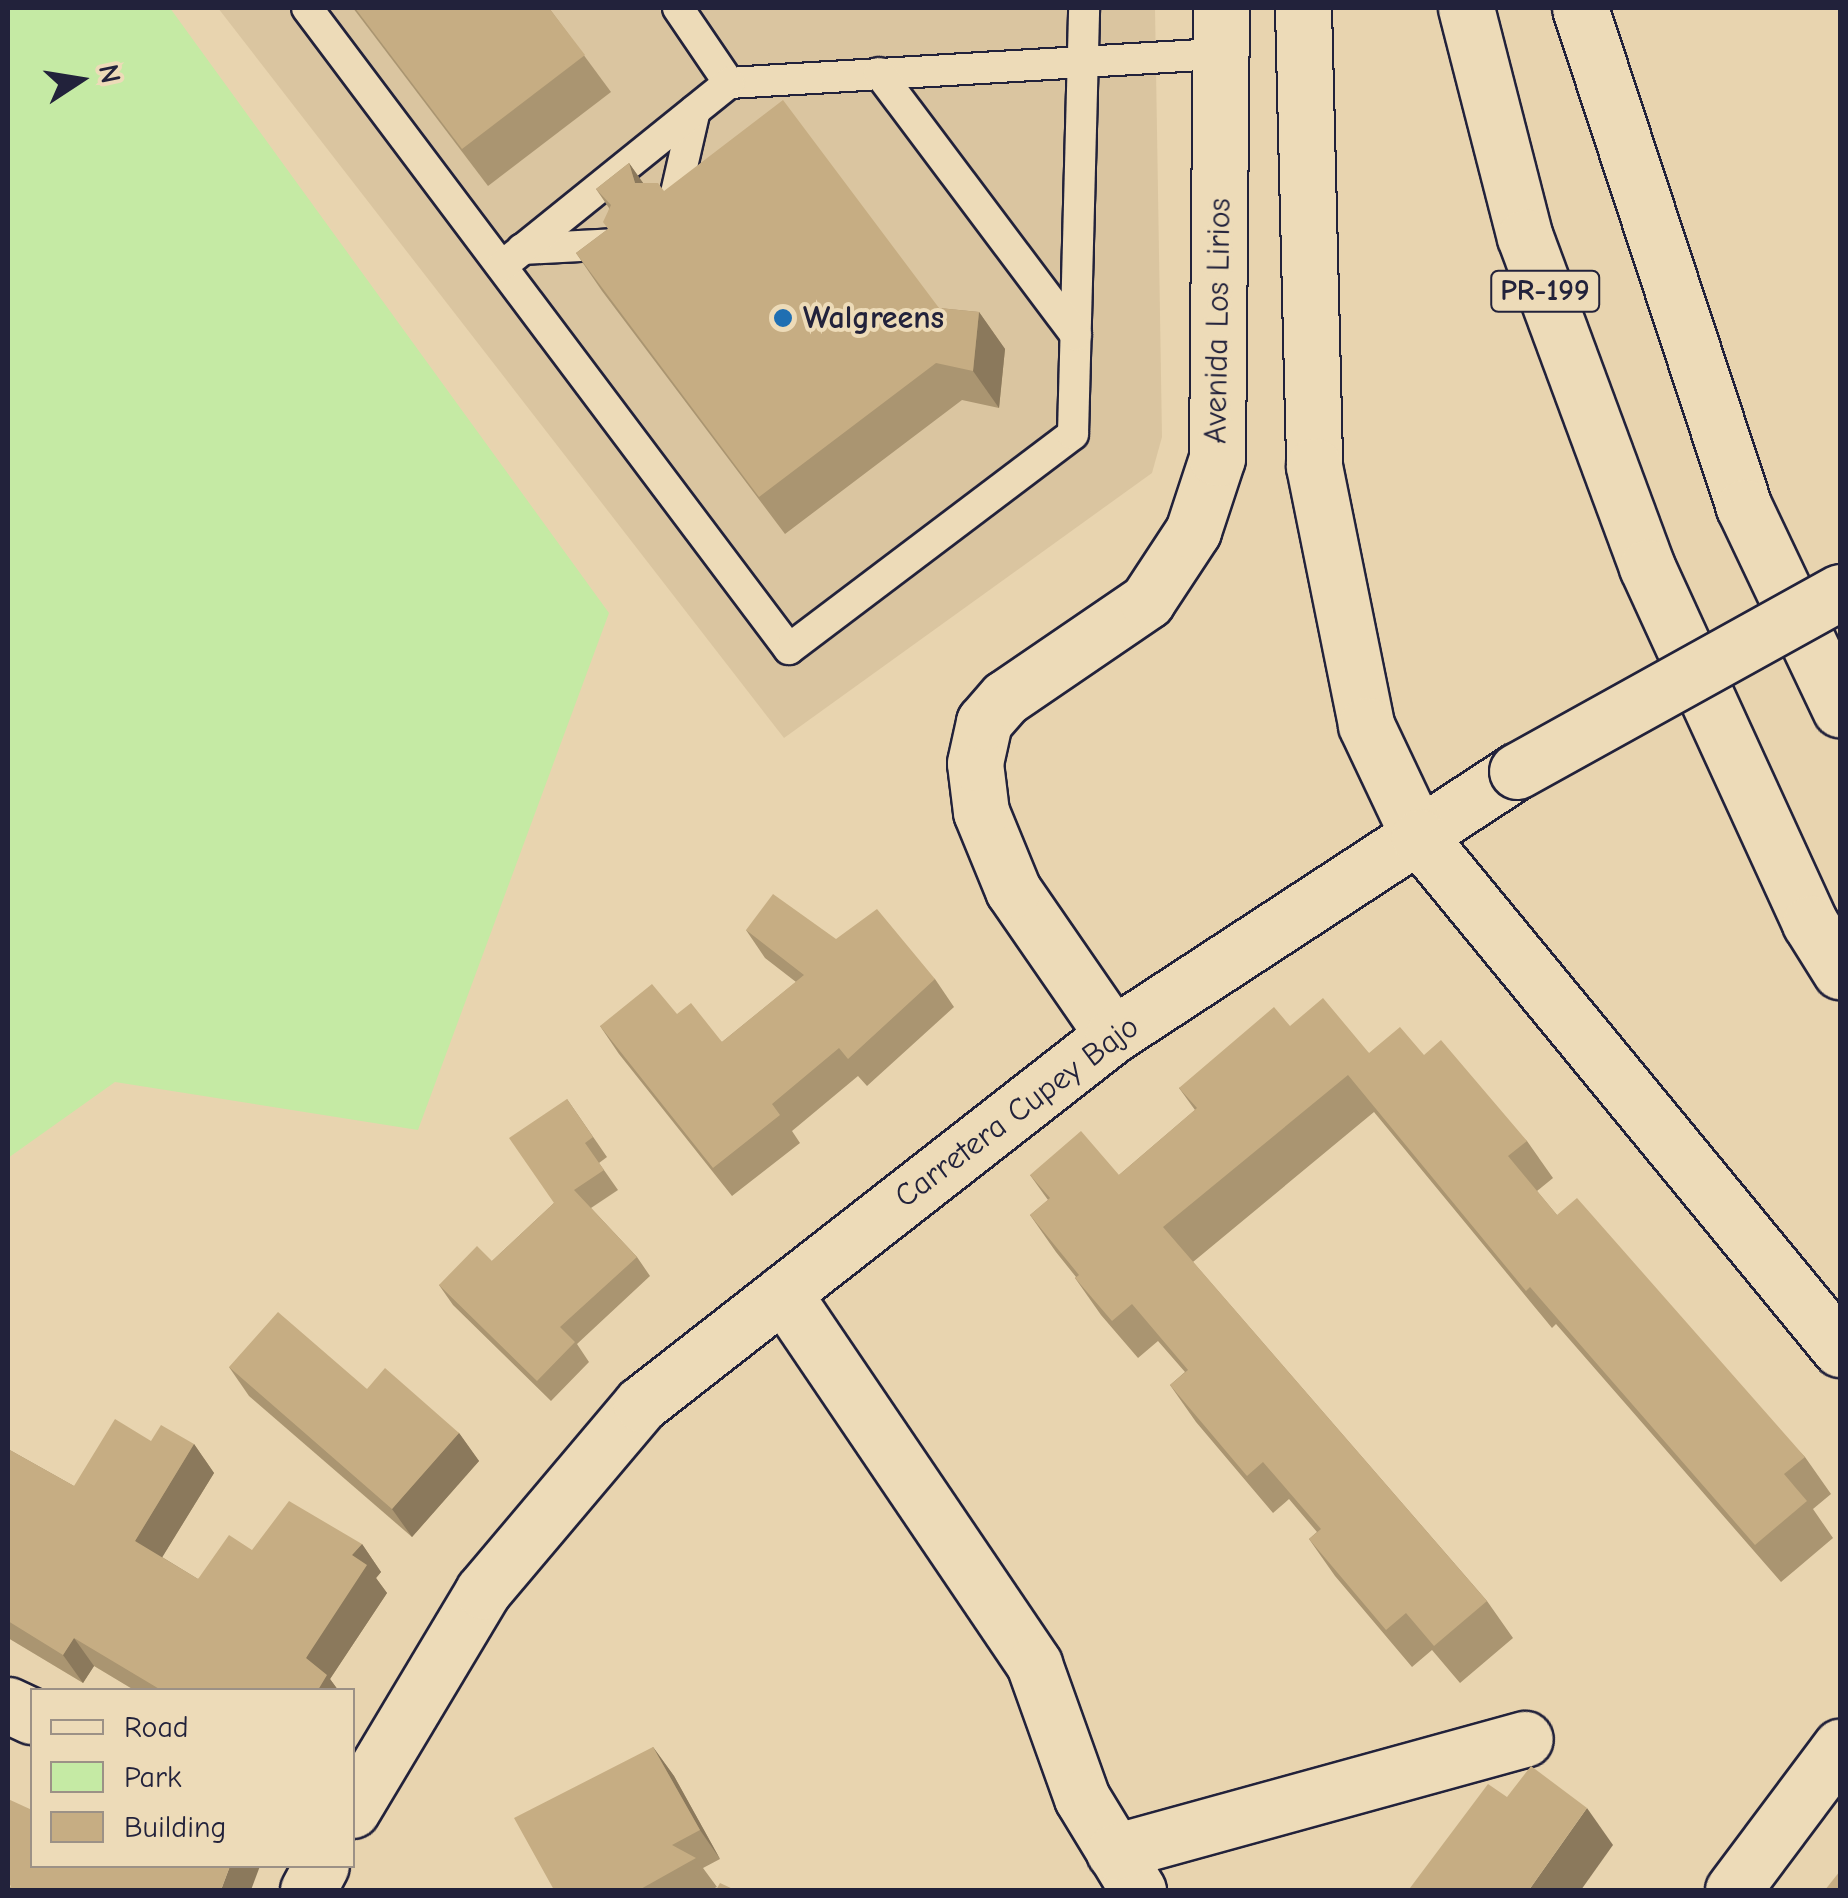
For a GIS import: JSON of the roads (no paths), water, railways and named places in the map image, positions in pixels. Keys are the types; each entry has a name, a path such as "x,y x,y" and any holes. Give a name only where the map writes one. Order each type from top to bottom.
{"street":[{"path":"1302,8 1314,466 1366,725 1419,838 1840,1349"},
{"name":"PR-199","path":"1466,8 1525,237 1647,567 1810,923 1840,972"},
{"path":"1580,8 1744,506 1840,709"},
{"name":"Avenida Los Lirios","path":"1113,1035 1013,890 982,812 974,763 984,722 1005,698 1146,601 1192,531 1217,458 1221,31"},
{"name":"Carretera Cupey Bajo","path":"355,1805 483,1591 641,1404 1113,1035 1517,771 1840,592"},
{"path":"783,1294 1034,1664 1082,1798 1126,1871 1526,1739"},
{"path":"1732,1890 1840,1746"},
{"path":"308,1890 320,1868"}],"lane":[{"path":"308,8 512,258 790,649 1073,434 1084,8"},
{"path":"678,8 728,84"},
{"path":"512,258 728,84 1084,59 1221,31"},
{"path":"880,73 1076,335"},
{"path":"673,206 695,110"},
{"path":"512,258 618,244"}],"place":[{"name":"Walgreens","path":"783,318"}]}
